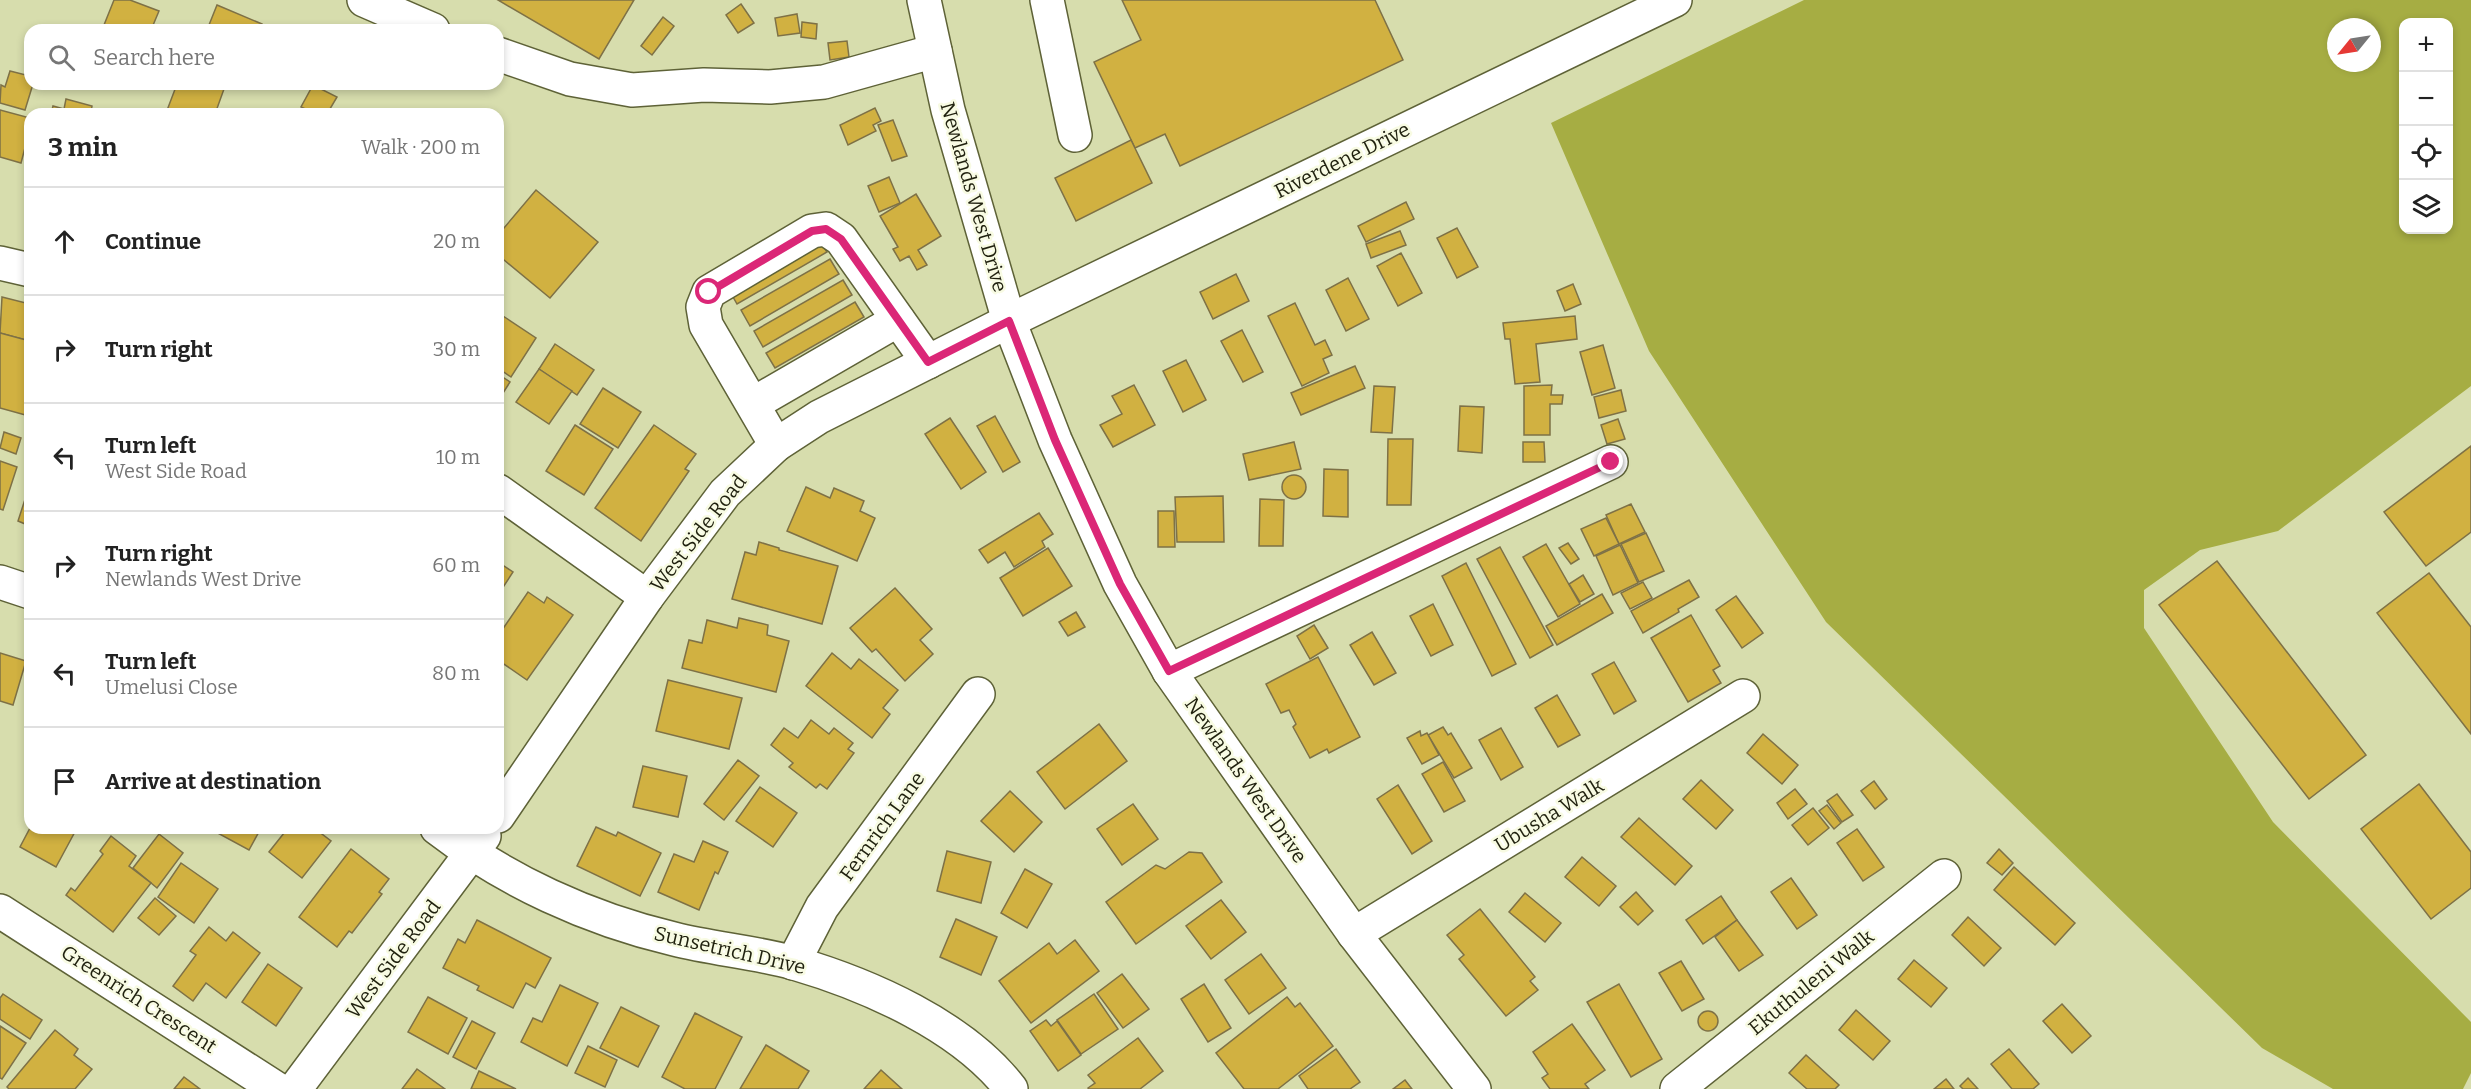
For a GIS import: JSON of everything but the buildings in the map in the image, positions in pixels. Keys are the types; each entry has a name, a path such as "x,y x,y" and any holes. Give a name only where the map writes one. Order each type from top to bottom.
{"street":[{"path":"364,0 419,24"},
{"name":"Newlands West Drive","path":"924,0 948,110 1009,321 1055,440 1115,574 1169,671 1354,934 1474,1089"},
{"path":"1047,0 1075,135"},
{"name":"Riverdene Drive","path":"1009,321 1675,0"},
{"path":"504,56 570,79 632,90 704,85 770,87 825,82 935,51"},
{"path":"776,445 706,325 703,306 709,292 812,231 826,229 841,239 928,362"},
{"path":"0,263 24,269"},
{"path":"753,404 898,320"},
{"name":"West Side Road","path":"504,807 647,597 725,493 776,445 819,417 1009,321"},
{"path":"1169,671 1611,462"},
{"path":"504,496 647,597"},
{"path":"0,582 24,590"},
{"name":"Fernrich Lane","path":"793,963 822,907 978,694"},
{"name":"Ubusha Walk","path":"1354,934 1743,696"},
{"name":"Sunsetrich Drive","path":"445,834 471,854 578,910 673,939 793,963 870,989 941,1026 1000,1075 1011,1089"},
{"name":"West Side Road","path":"295,1089 486,834"},
{"name":"Ekuthuleni Walk","path":"1677,1089 1944,876"},
{"name":"Greenrich Crescent","path":"0,911 277,1089"}],"green space":[{"path":"1804,0 2471,0 2471,386 2278,531 2200,550 2144,590 2144,628 2273,822 2471,1022 2471,1073 2463,1089 2333,1089 2262,1048 1826,622 1649,351 1551,123"}],"route":[{"path":"709,292 812,231 826,229 841,239 928,362 1009,321 1055,440 1120,584 1169,671 1611,462"}]}
